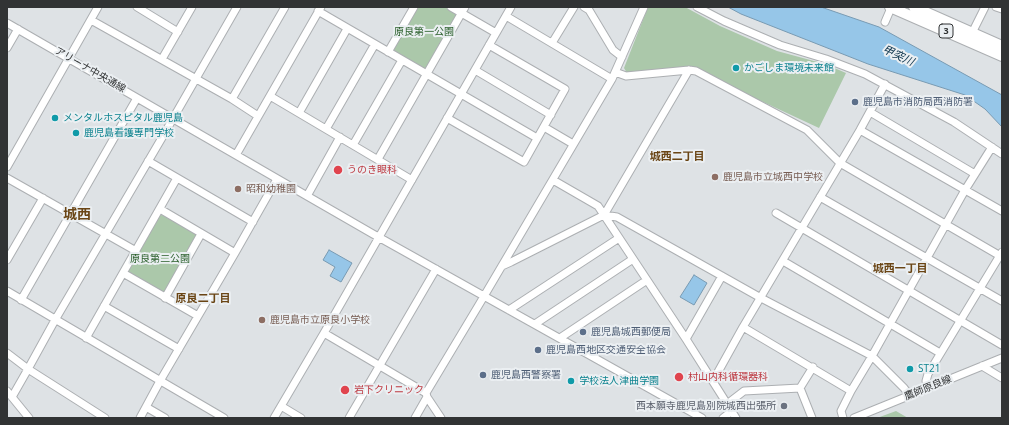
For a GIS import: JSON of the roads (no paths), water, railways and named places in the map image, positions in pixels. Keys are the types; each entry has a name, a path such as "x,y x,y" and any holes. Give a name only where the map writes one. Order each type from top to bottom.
{"highway":[{"name":"3","path":"891,7 1002,56"},
{"name":"3","path":"914,7 932,11 1002,46"}],"street":[{"path":"7,167 98,7"},
{"path":"137,7 178,32"},
{"path":"162,60 192,7"},
{"path":"28,418 9,394 28,369 237,7"},
{"path":"232,99 285,7"},
{"path":"388,52 414,7"},
{"path":"451,7 464,10 496,33"},
{"path":"274,418 511,7"},
{"path":"552,43 574,7"},
{"path":"584,7 589,10 613,50 622,57"},
{"path":"415,418 426,395 612,79 644,7"},
{"path":"698,7 724,21 780,45 832,61 865,74 954,122 1002,154"},
{"path":"885,22 891,7"},
{"path":"972,32 984,7"},
{"path":"996,7 1002,9"},
{"path":"236,155 319,9 347,29 538,138"},
{"path":"378,159 464,10"},
{"path":"506,16 612,79"},
{"path":"91,20 232,99 258,116"},
{"name":"アリーナ中央通線","path":"7,23 379,238 702,418"},
{"path":"7,48 18,29"},
{"path":"299,113 347,29"},
{"path":"326,129 375,44"},
{"path":"447,118 524,162 538,138 565,89 489,45"},
{"path":"353,145 402,60"},
{"path":"475,70 551,115"},
{"path":"615,72 626,76 689,70 696,71 807,130 840,163 1001,255 928,374 926,381 929,388"},
{"path":"502,266 604,215 689,70"},
{"path":"713,381 743,327 860,130 885,84"},
{"path":"270,96 412,180"},
{"path":"21,300 137,98"},
{"path":"870,112 975,174"},
{"path":"544,127 573,144"},
{"path":"860,130 1002,211"},
{"path":"307,196 340,137"},
{"path":"843,418 841,411 851,390 891,324 908,290 992,147"},
{"path":"148,161 253,222"},
{"path":"7,178 136,251"},
{"path":"86,338 178,178"},
{"path":"140,418 178,349 235,254 277,179"},
{"path":"553,180 598,206 736,418"},
{"path":"820,197 1002,301"},
{"path":"7,260 43,198"},
{"path":"160,209 235,254"},
{"path":"776,213 1002,345"},
{"path":"604,215 617,217 761,298 872,356 910,396"},
{"path":"165,298 202,234"},
{"path":"509,310 619,238"},
{"path":"535,324 633,260"},
{"path":"783,261 940,353"},
{"path":"349,418 436,269"},
{"path":"123,273 198,316"},
{"path":"686,339 722,276"},
{"path":"560,338 647,280"},
{"path":"7,291 224,418"},
{"path":"104,306 178,349"},
{"path":"743,327 851,390"},
{"path":"324,333 426,395 441,418"},
{"path":"7,353 28,369 106,418"},
{"name":"鷹師原良線","path":"854,418 1002,358"},
{"path":"982,366 1002,378"},
{"path":"800,388 813,367"},
{"path":"727,404 744,391 800,388"},
{"path":"800,388 812,418"},
{"path":"281,406 301,418"},
{"path":"146,407 165,418"},
{"path":"723,418 732,411"}],"water":[{"name":"甲突川","path":"728,7 821,7 879,27 1002,95 1002,127 985,109 965,95 868,64 741,14"},
{"path":"329,250 352,263 341,282 330,276 335,267 323,260"},
{"path":"694,275 707,283 694,305 680,297"}],"place":[{"name":"かごしま環境未来館","path":"736,68"},
{"name":"鹿児島市消防局西消防署","path":"855,102"},
{"name":"メンタルホスピタル鹿児島","path":"55,118"},
{"name":"鹿児島看護専門学校","path":"76,133"},
{"name":"うのき眼科","path":"338,170"},
{"name":"鹿児島市立城西中学校","path":"715,177"},
{"name":"昭和幼稚園","path":"238,189"},
{"name":"鹿児島市立原良小学校","path":"262,320"},
{"name":"鹿児島城西郵便局","path":"583,332"},
{"name":"鹿児島西地区交通安全協会","path":"538,350"},
{"name":"ST21","path":"910,369"},
{"name":"鹿児島西警察署","path":"483,375"},
{"name":"村山内科循環器科","path":"679,377"},
{"name":"学校法人津曲学園","path":"571,381"},
{"name":"岩下クリニック","path":"345,390"},
{"name":"西本願寺鹿児島別院城西出張所","path":"784,406"}],"district":[{"name":"城西二丁目","path":"677,157"},
{"name":"城西","path":"77,215"},
{"name":"城西一丁目","path":"900,269"},
{"name":"原良二丁目","path":"203,299"}],"park label":[{"name":"原良第一公園","path":"424,32"},
{"name":"原良第二公園","path":"160,259"}]}
